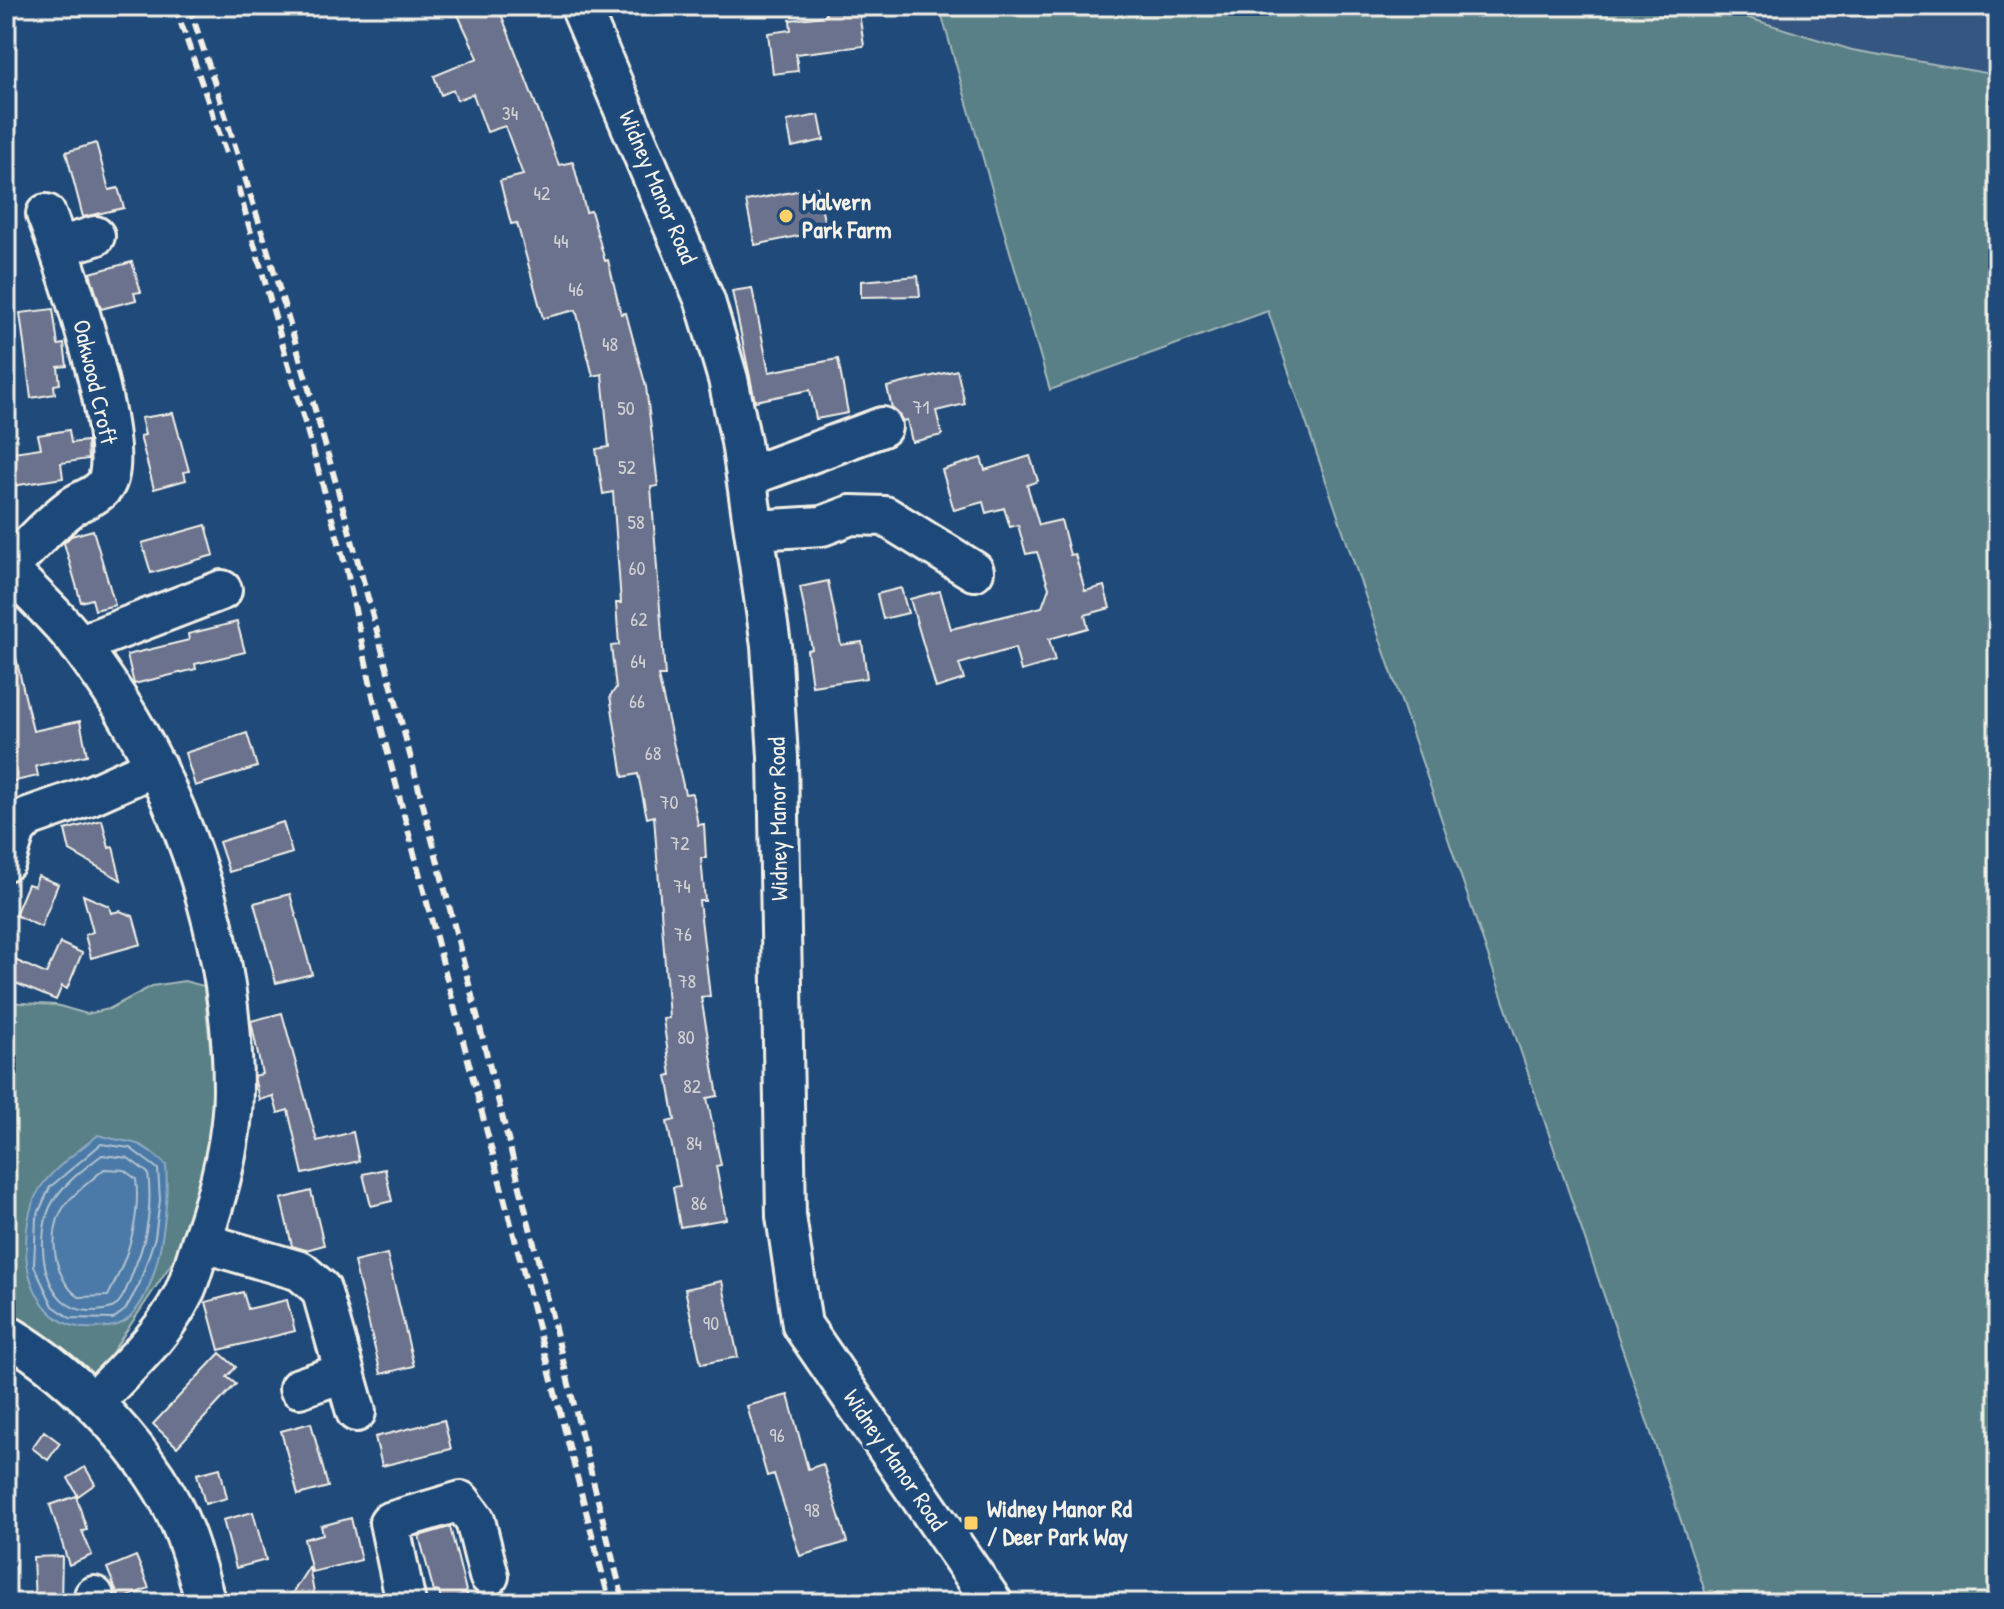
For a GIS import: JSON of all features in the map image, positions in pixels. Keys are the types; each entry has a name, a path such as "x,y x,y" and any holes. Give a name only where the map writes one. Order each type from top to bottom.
{"street":[{"name":"Widney Manor Road","path":"581,7 705,301 728,379 747,477 771,645 778,757 786,1216 802,1325 993,1603"},
{"name":"Oakwood Croft","path":"7,568 70,508 105,485 111,466 112,444 53,231 95,236"},
{"path":"747,477 882,427"},
{"path":"755,530 822,526 851,515 885,516 974,571"},
{"path":"7,568 79,645 156,766 192,852 226,984 234,1092 223,1174 184,1294 156,1337 95,1401"},
{"path":"79,645 222,590"},
{"path":"9,839 28,817 91,795 156,766"},
{"path":"201,1242 300,1271 321,1289 356,1412"},
{"path":"6,1334 95,1401 148,1468 184,1530 206,1603"},
{"path":"299,1388 343,1373"},
{"path":"406,1603 389,1522 461,1501 475,1520 489,1576"}],"shaded area":[{"path":"1721,6 1998,6 1998,75 1852,50 1726,11"}],"green space":[{"path":"939,6 1721,6 1726,11 1852,50 1998,75 1998,1603 1709,1603 1268,311 1050,390"},
{"path":"184,981 204,986 215,1098 208,1170 189,1237 97,1375 6,1314 6,1002 56,1005 87,1014 109,1009 152,986"}],"water":[{"path":"98,1135 140,1145 166,1165 166,1202 156,1266 141,1303 123,1323 96,1328 66,1323 44,1305 30,1278 26,1248 29,1214 38,1191 62,1164"}],"building":[{"path":"454,6 498,6 559,165 573,162 586,212 591,211 605,261 608,260 621,314 626,313 646,387 658,486 651,487 665,676 658,676 685,794 692,793 698,825 704,824 706,858 701,858 705,901 699,901 710,996 701,997 718,1096 707,1098 721,1165 716,1166 726,1219 680,1227 673,1187 680,1186 667,1122 675,1120 667,1076 671,1075 663,1019 669,1018 654,816 647,818 638,774 623,777 610,696 616,688 611,646 619,645 616,603 621,603 613,492 603,494 596,449 609,447 602,374 593,376 576,310 543,318 517,223 511,224 500,181 523,175 505,126 487,132 473,94 457,100 453,90 441,95 434,76 478,58"},
{"path":"824,6 858,6 864,46 796,54 798,71 773,74 768,33 791,30 790,20 826,16"},
{"path":"819,115 824,140 792,147 787,121"},
{"path":"96,143 109,190 118,188 124,208 83,217 66,152"},
{"name":"Malvern Park Farm","path":"817,187 826,230 755,245 746,201"},
{"path":"132,262 141,292 134,293 136,300 101,309 90,273"},
{"path":"918,276 920,296 861,297 861,281"},
{"path":"752,288 769,372 838,359 848,413 816,419 810,390 755,401 732,291"},
{"path":"53,309 58,345 64,344 67,366 58,367 60,384 54,385 55,394 31,398 20,313"},
{"path":"957,370 965,404 936,411 942,435 912,442 907,420 903,421 892,408 887,387"},
{"path":"173,413 189,471 184,472 186,480 154,489 140,436 145,435 141,418"},
{"path":"69,430 71,443 87,441 88,459 61,463 63,478 6,487 6,468 15,466 13,452 41,448 38,435"},
{"path":"1030,456 1038,481 1027,485 1039,525 1061,520 1070,555 1075,554 1085,591 1104,586 1110,608 1085,615 1088,628 1049,639 1055,661 1021,671 1015,648 959,664 964,679 936,688 910,599 940,591 951,629 1042,607 1049,588 1037,552 1026,554 1018,525 1010,527 1004,508 986,513 983,502 954,510 942,470 981,458 985,470"},
{"path":"206,525 214,555 151,573 142,543"},
{"path":"93,530 115,605 95,610 92,599 81,602 64,543 71,536"},
{"path":"828,581 841,645 862,642 867,678 812,686 807,650 812,649 800,587"},
{"path":"901,588 908,613 883,619 877,594"},
{"path":"237,622 245,652 195,664 196,669 134,684 127,655 189,640 188,634"},
{"path":"14,649 33,731 80,721 87,755 36,766 38,776 6,783 6,650"},
{"path":"247,733 257,767 195,786 185,753"},
{"path":"102,820 121,880 70,851 65,830"},
{"path":"283,822 292,853 229,872 219,842"},
{"path":"38,876 58,884 41,927 15,915 28,884 34,886"},
{"path":"290,894 312,974 276,983 254,903"},
{"path":"83,895 109,906 111,913 120,911 133,916 141,944 91,958 85,935 93,932"},
{"path":"60,943 82,953 67,989 62,986 56,1000 6,979 6,956 46,974"},
{"path":"282,1013 317,1141 353,1132 359,1161 303,1174 288,1110 278,1113 273,1096 259,1100 254,1076 262,1074 251,1021"},
{"path":"385,1169 392,1201 371,1206 363,1174"},
{"path":"311,1191 324,1245 306,1250 292,1246 281,1199"},
{"path":"387,1254 414,1366 381,1374 354,1262"},
{"path":"722,1281 738,1357 701,1364 685,1289"},
{"path":"243,1292 248,1309 287,1300 295,1331 219,1350 206,1302"},
{"path":"220,1353 236,1367 227,1377 236,1384 177,1447 153,1424"},
{"path":"788,1395 808,1469 823,1464 847,1542 800,1556 774,1474 767,1476 747,1406"},
{"path":"444,1420 451,1449 382,1466 375,1437"},
{"path":"311,1423 328,1487 298,1495 281,1431"},
{"path":"44,1431 60,1443 48,1460 32,1448"},
{"path":"85,1467 95,1484 78,1496 68,1478"},
{"path":"220,1468 227,1498 205,1504 197,1474"},
{"path":"76,1496 87,1530 82,1531 92,1555 69,1565 50,1505"},
{"path":"253,1512 266,1560 236,1568 223,1520"},
{"path":"351,1518 361,1560 312,1572 304,1539 323,1534 321,1526"},
{"path":"450,1527 469,1603 442,1603 439,1591 434,1592 419,1536"},
{"path":"62,1556 61,1603 35,1603 33,1557"},
{"path":"136,1556 149,1588 120,1600 107,1568"},
{"path":"309,1567 316,1603 286,1603"}],"railway":[{"path":"175,6 226,153"},
{"path":"189,6 253,203 369,600 624,1603"},
{"path":"238,187 347,571 373,696 610,1603"}],"place":[{"name":"Malvern Park Farm","path":"786,216"},
{"name":"Widney Manor Rd / Deer Park Way","path":"971,1523"}]}
